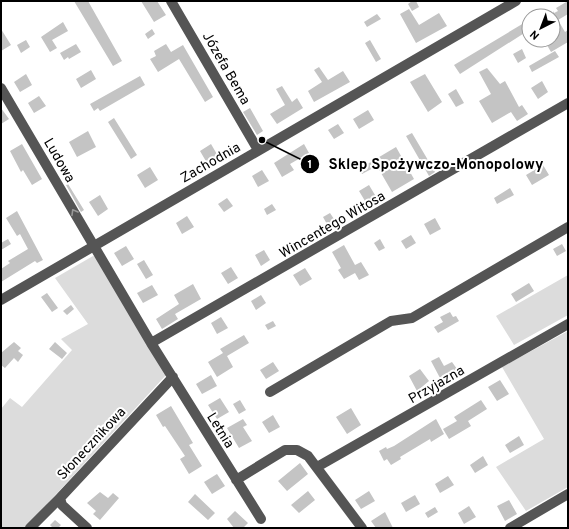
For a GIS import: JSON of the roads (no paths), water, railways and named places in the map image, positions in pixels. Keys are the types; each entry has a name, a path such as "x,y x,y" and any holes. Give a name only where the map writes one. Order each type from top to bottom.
{"street":[{"name":"Józefa Bema","path":"171,1 258,150"},
{"name":"Zachodnia","path":"1,300 516,1"},
{"name":"Ludowa","path":"1,88 94,246"},
{"name":"Wincentego Witosa","path":"151,343 568,104"},
{"path":"270,392 390,321 412,318 568,227"},
{"name":"Letnia","path":"94,246 151,343 261,520"},
{"name":"Przyjazna","path":"317,467 568,324"},
{"name":"Słonecznikowa","path":"87,528 62,505 60,498 173,377"},
{"path":"236,480 285,450 291,449 303,452 317,467 362,528"},
{"path":"510,528 568,494"},
{"path":"30,528 60,498"}],"place":[{"name":"Sklep Spożywczo-Monopolowy","path":"262,140"}]}
